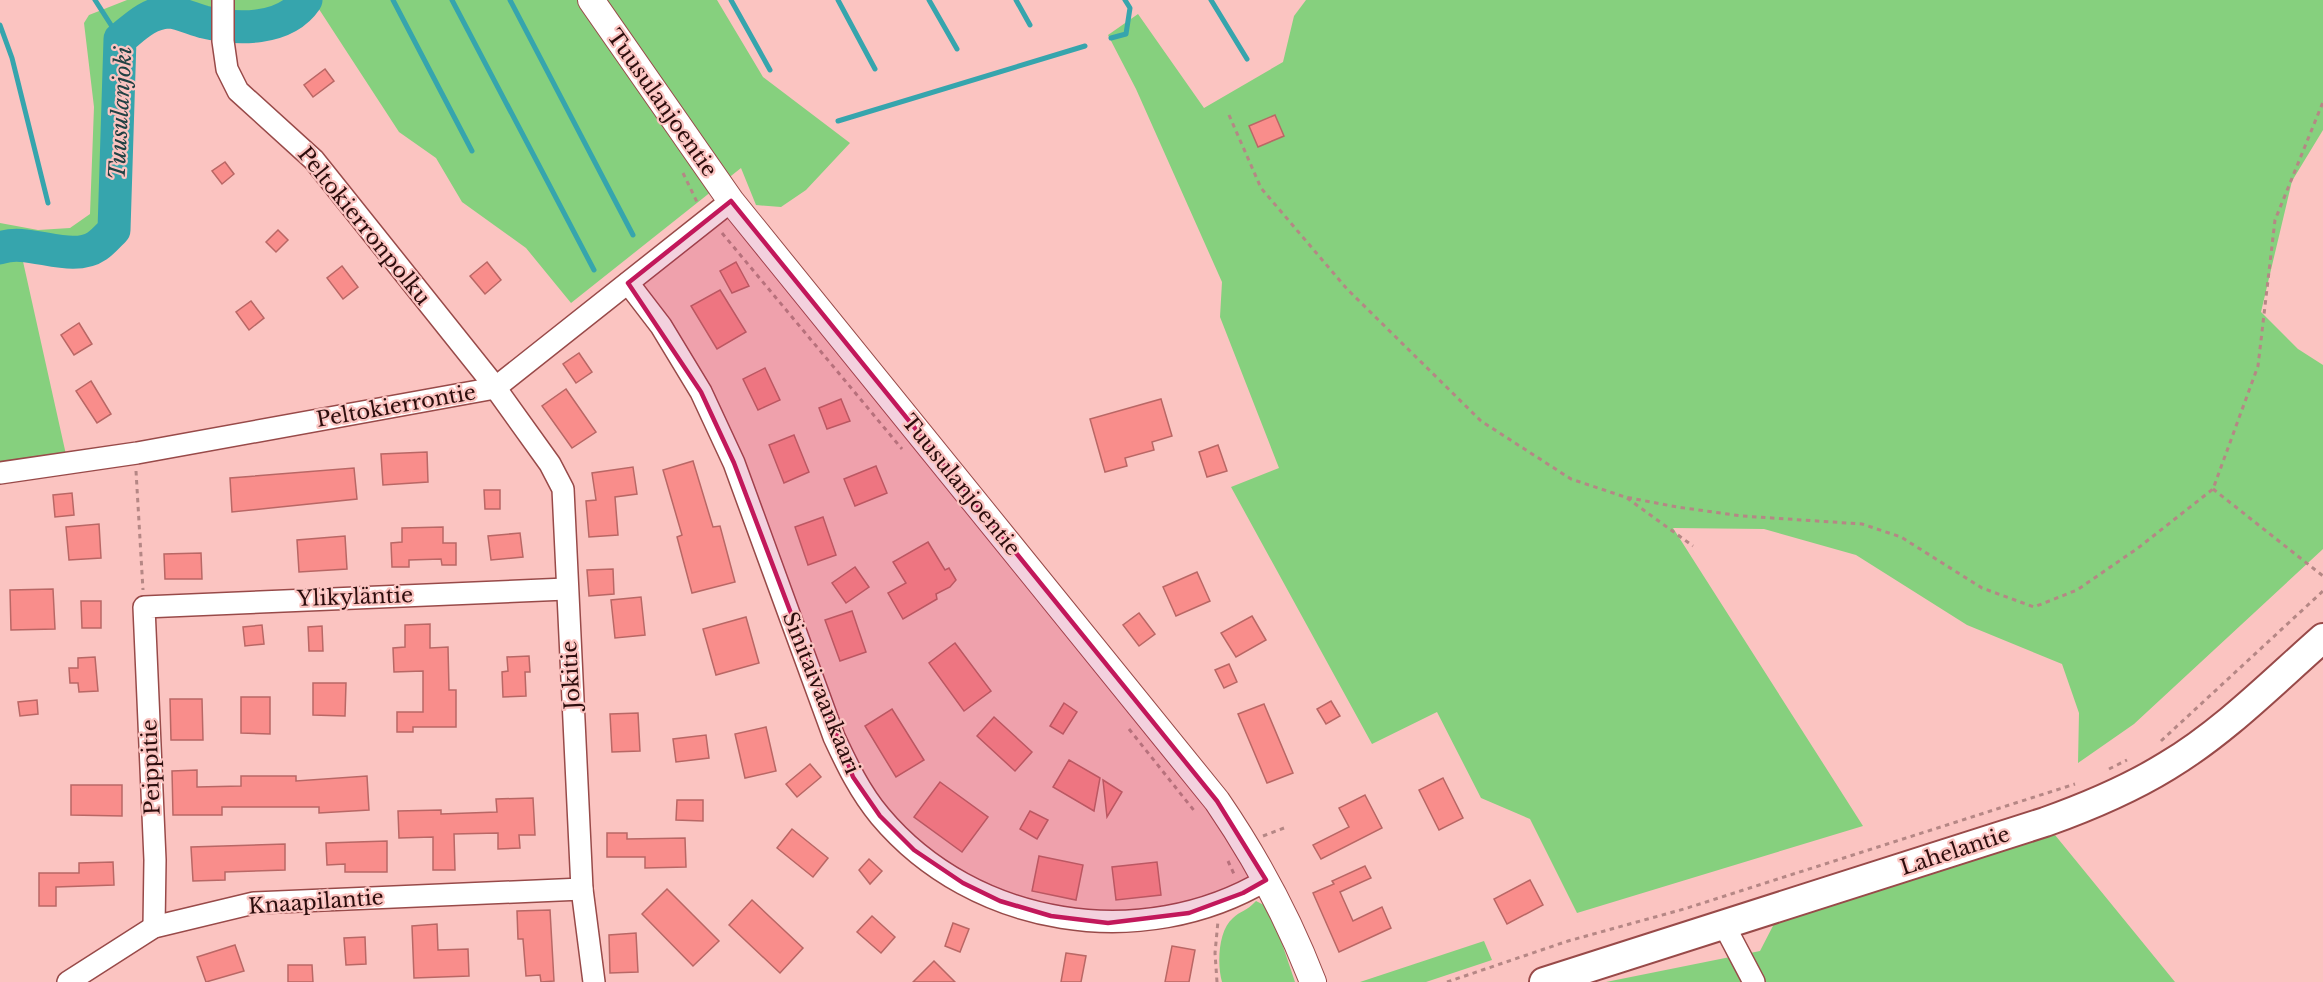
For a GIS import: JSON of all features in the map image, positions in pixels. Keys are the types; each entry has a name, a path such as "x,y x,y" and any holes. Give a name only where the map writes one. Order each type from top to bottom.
{"main road":[{"name":"Lahelantie","path":"1544,982 2045,822 2099,802 2168,766 2236,716 2323,638"}],"street":[{"name":"Peltokierronpolku","path":"223,0 223,41 227,69 238,91 314,160 495,388"},
{"name":"Tuusulanjoentie","path":"591,0 731,201 1217,801 1247,845 1266,880 1312,982"},
{"name":"Peltokierrontie","path":"0,473 137,453 495,388 731,201"},
{"name":"Sinitaivaankaari","path":"628,283 661,326 701,392 734,463 834,737 853,777 880,816 915,850 963,883 1000,901 1052,916 1108,923 1148,921 1189,913 1243,893 1266,880"},
{"name":"Jokitie","path":"495,388 544,456 563,489 582,889 594,982"},
{"name":"Ylikyläntie","path":"144,606 566,589"},
{"name":"Peippitie","path":"144,606 155,860 154,927"},
{"name":"Knaapilantie","path":"68,982 154,927 254,903 582,889"},
{"path":"1724,924 1754,982"}],"path":[{"path":"1229,115 1261,188 1347,289 1481,421 1571,479 1625,497 1742,516 1862,524 1901,537 1982,588 2034,607 2077,590 2138,548 2213,489 2258,366 2275,220 2323,102"},
{"path":"682,169 690,190 708,218 746,259 903,451"},
{"path":"137,453 136,476 144,606"},
{"path":"2213,489 2323,576"},
{"path":"1625,497 1694,546"},
{"path":"2156,746 2323,591"},
{"path":"1124,723 1199,816"},
{"path":"2106,771 2136,756"},
{"path":"1447,982 1568,941 1684,909 2086,780"},
{"path":"1262,837 1284,828"},
{"path":"1226,856 1243,893"},
{"path":"1210,921 1219,919 1215,953 1217,982"}],"highlighted area":[{"path":"731,201 1217,801 1266,880 1243,893 1189,913 1108,923 1051,916 1000,901 963,883 914,850 880,816 853,777 734,463 701,392 628,283"}],"green space":[{"path":"127,0 717,0 763,77 850,143 806,190 781,207 756,205 741,168 571,303 526,248 462,202 436,158 399,132 315,3 271,23 154,18 127,52 117,232 94,253 20,248 67,459 0,467 0,223 38,230 70,228 90,214 94,107 84,23 89,15"},
{"path":"1306,0 2323,0 2323,130 2292,181 2261,312 2298,349 2323,365 2323,549 2134,724 2078,763 2079,713 2062,664 1967,625 1856,555 1764,529 1673,528 1863,826 1577,913 1530,819 1481,798 1437,712 1372,744 1231,487 1279,468 1220,317 1222,282 1136,89 1108,35 1138,14 1204,108 1283,62 1294,16"},
{"path":"2055,835 2175,982 1606,982 1760,951 1776,920"},
{"path":"1256,901 1270,908 1295,982 1222,982 1219,957 1224,931 1233,918"},
{"path":"1484,941 1492,960 1426,982 1360,982"}],"building":[{"path":"325,69 334,81 313,97 304,85"},
{"path":"1275,115 1284,136 1258,147 1249,126"},
{"path":"225,162 234,174 222,184 212,171"},
{"path":"278,230 288,240 276,252 266,242"},
{"path":"487,262 501,280 485,294 470,276"},
{"path":"736,262 749,286 732,293 720,271"},
{"path":"342,266 358,287 343,299 327,278"},
{"path":"720,290 746,332 717,349 691,306"},
{"path":"251,301 264,318 249,330 236,312"},
{"path":"79,323 92,344 74,355 61,335"},
{"path":"579,353 592,372 576,383 563,364"},
{"path":"765,368 780,400 758,410 743,379"},
{"path":"91,381 111,414 97,423 76,391"},
{"path":"566,389 596,432 572,448 542,406"},
{"path":"841,399 850,421 827,429 819,408"},
{"path":"1161,399 1172,436 1152,442 1154,450 1125,458 1127,466 1105,472 1090,419"},
{"path":"794,435 809,472 784,483 769,445"},
{"path":"1218,445 1227,471 1207,477 1199,452"},
{"path":"427,452 428,482 383,485 381,454"},
{"path":"693,461 713,527 720,526 735,582 692,593 677,537 682,535 663,470"},
{"path":"876,466 887,493 855,506 844,479"},
{"path":"633,467 637,494 615,497 618,535 589,537 586,501 596,500 592,473"},
{"path":"354,468 357,499 232,512 230,478"},
{"path":"484,490 500,490 500,509 485,509"},
{"path":"72,493 74,515 55,517 53,495"},
{"path":"823,517 836,555 808,565 795,527"},
{"path":"99,524 101,558 69,560 66,527"},
{"path":"443,527 443,543 456,543 456,565 442,565 441,559 409,560 409,567 392,567 391,543 402,542 402,528"},
{"path":"520,533 523,557 491,560 488,536"},
{"path":"345,536 347,569 299,572 297,540"},
{"path":"928,542 945,570 949,568 956,580 950,587 936,594 937,599 903,619 888,593 906,583 893,562"},
{"path":"201,553 202,579 165,579 164,554"},
{"path":"855,567 869,587 846,603 832,583"},
{"path":"613,569 614,594 589,596 587,570"},
{"path":"1197,572 1210,601 1176,616 1163,587"},
{"path":"53,589 55,629 11,630 10,590"},
{"path":"641,597 645,635 615,638 611,600"},
{"path":"81,601 101,601 101,628 82,628"},
{"path":"852,611 866,652 840,661 825,620"},
{"path":"1139,613 1155,634 1139,646 1123,625"},
{"path":"1252,616 1266,640 1236,657 1221,633"},
{"path":"746,617 759,663 716,675 703,629"},
{"path":"430,624 430,648 448,647 449,690 456,690 456,727 413,727 413,732 397,732 397,712 423,712 423,671 394,672 393,648 405,647 405,625"},
{"path":"262,625 264,644 245,646 243,627"},
{"path":"322,626 323,651 309,651 308,627"},
{"path":"955,643 991,691 964,711 929,663"},
{"path":"529,656 530,672 525,672 526,696 503,697 502,672 508,671 507,657"},
{"path":"95,657 98,691 79,692 78,683 70,683 69,668 78,668 78,658"},
{"path":"1229,664 1237,682 1224,688 1215,670"},
{"path":"313,683 346,683 345,716 313,715"},
{"path":"241,697 270,697 270,734 241,733"},
{"path":"170,699 202,699 203,740 171,740"},
{"path":"37,700 38,714 20,716 18,702"},
{"path":"1331,701 1340,716 1326,724 1317,709"},
{"path":"1064,703 1077,712 1063,734 1050,726"},
{"path":"1264,704 1293,773 1267,783 1238,714"},
{"path":"892,709 924,760 896,777 865,726"},
{"path":"638,713 640,751 612,752 610,714"},
{"path":"994,717 1032,752 1015,771 977,736"},
{"path":"766,727 776,771 745,778 735,734"},
{"path":"706,735 709,758 676,762 673,739"},
{"path":"1069,760 1100,778 1094,811 1053,787"},
{"path":"810,764 821,777 797,797 786,784"},
{"path":"197,770 197,787 241,786 241,776 296,776 296,781 367,776 369,810 319,813 319,807 222,807 222,815 173,815 172,771"},
{"path":"1443,778 1463,818 1439,830 1419,790"},
{"path":"1103,780 1122,792 1107,817"},
{"path":"940,782 988,817 962,852 914,817"},
{"path":"71,785 122,785 122,816 71,815"},
{"path":"1365,795 1382,828 1321,859 1313,845 1349,827 1339,808"},
{"path":"533,798 535,835 519,835 520,848 498,849 498,833 454,834 455,870 433,870 433,837 399,838 398,811 441,810 441,814 497,812 496,799"},
{"path":"677,800 703,800 703,821 676,820"},
{"path":"1030,811 1048,820 1037,839 1020,829"},
{"path":"792,829 828,858 813,877 777,848"},
{"path":"607,833 627,833 627,839 685,838 686,867 645,868 645,857 607,857"},
{"path":"387,841 387,872 345,872 345,864 327,865 326,843"},
{"path":"285,844 285,870 225,872 225,880 193,881 191,847"},
{"path":"1039,856 1083,865 1076,900 1032,891"},
{"path":"869,859 882,871 870,884 859,870"},
{"path":"113,862 114,885 56,887 56,906 39,906 39,873 79,873 79,863"},
{"path":"1157,862 1161,895 1116,900 1112,867"},
{"path":"1365,866 1371,878 1340,892 1353,921 1382,907 1391,928 1339,952 1313,893 1334,884 1332,881"},
{"path":"1530,880 1543,905 1507,924 1494,899"},
{"path":"667,889 719,941 693,966 642,914"},
{"path":"752,900 803,948 780,973 729,925"},
{"path":"550,910 554,981 541,982 540,975 526,976 523,939 518,939 517,911"},
{"path":"872,916 895,937 881,953 857,932"},
{"path":"953,923 969,929 960,952 945,946"},
{"path":"437,924 438,950 468,949 469,976 414,978 412,926"},
{"path":"636,933 638,972 610,973 609,935"},
{"path":"365,937 366,964 346,965 344,938"},
{"path":"235,945 244,971 206,982 197,957"},
{"path":"1172,946 1195,950 1189,982 1165,982"},
{"path":"1066,953 1086,956 1081,982 1061,982"},
{"path":"934,961 955,982 913,982"},
{"path":"288,965 312,965 313,982 288,982"}],"waterway":[{"path":"95,0 120,39"},
{"name":"Tuusulanjoki","path":"0,248 11,245 62,252 87,251 99,244 114,230 120,39 131,30 154,15 168,12 217,25 260,26 286,18 306,0"},
{"path":"393,0 472,151"},
{"path":"452,0 594,270"},
{"path":"510,0 633,235"},
{"path":"731,0 770,70"},
{"path":"838,0 875,69"},
{"path":"929,0 957,49"},
{"path":"1016,0 1030,25"},
{"path":"1111,38 1126,34 1130,8 1125,0"},
{"path":"1211,0 1247,59"},
{"path":"0,25 12,58 48,203"},
{"path":"838,121 1085,46"}]}
